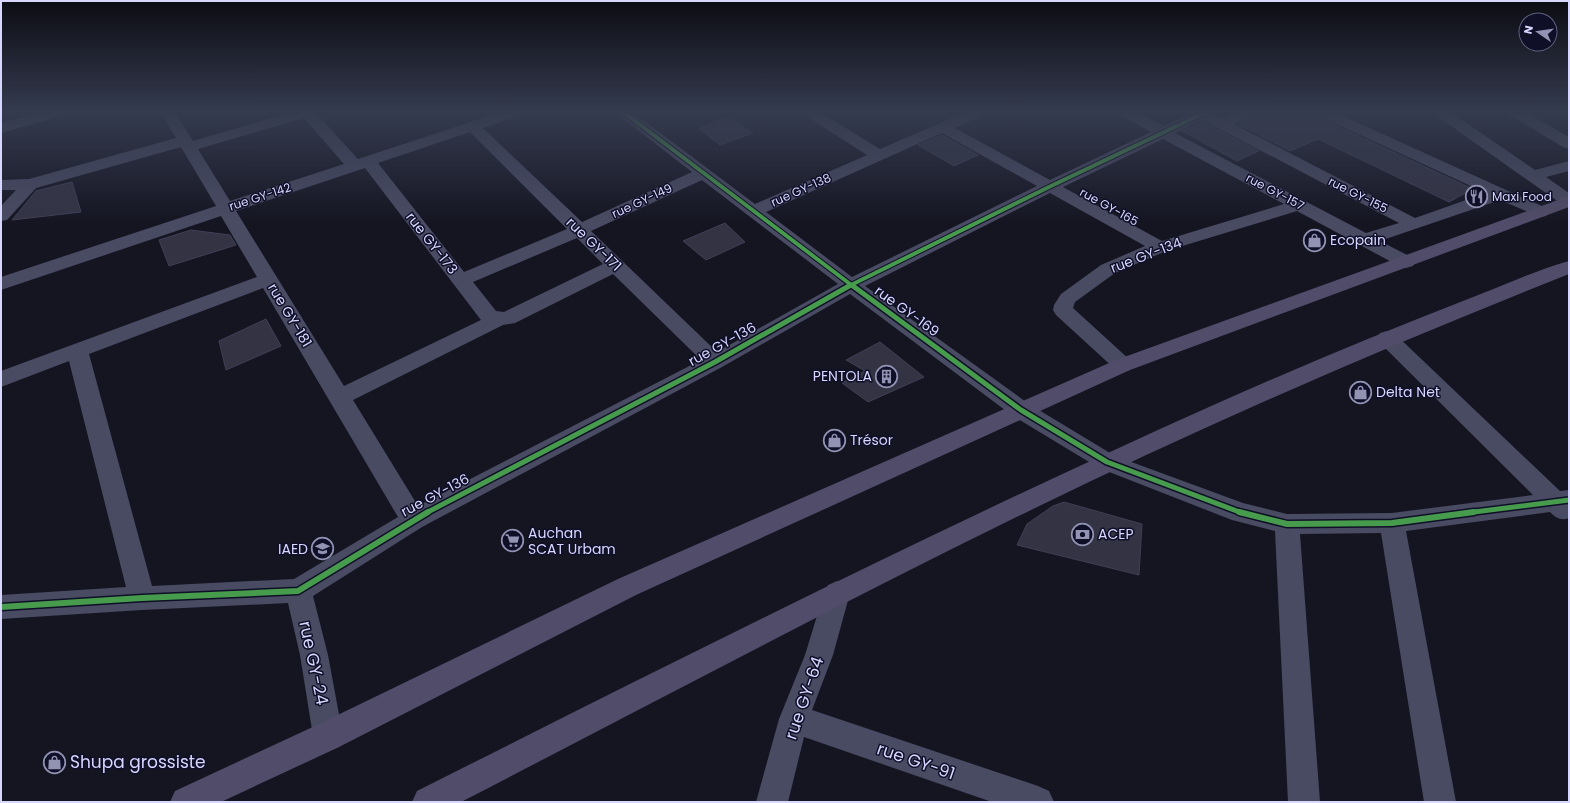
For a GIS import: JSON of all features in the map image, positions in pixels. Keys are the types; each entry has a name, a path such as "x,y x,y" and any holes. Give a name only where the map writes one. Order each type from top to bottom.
{"main road":[{"path":"186,802 328,736 627,587 1123,365 1569,201"},
{"path":"428,802 837,593 1107,462 1387,338 1569,266"}],"street":[{"path":"1,185 30,184 169,148"},
{"name":"rue GY-181","path":"189,148 227,208 413,520"},
{"name":"rue GY-173","path":"345,148 361,163 461,280 488,316 499,320"},
{"name":"rue GY-142","path":"1,284 405,148"},
{"name":"rue GY-171","path":"495,148 715,362"},
{"name":"rue GY-169","path":"671,148 851,285 1021,410 1107,462 1241,513 1287,524 1392,523 1565,506"},
{"path":"868,148 879,155"},
{"name":"rue GY-138","path":"753,211 894,148"},
{"name":"rue GY-165","path":"981,148 1052,186 1160,247"},
{"name":"rue GY-136","path":"298,591 413,520 715,362 851,285 1131,148"},
{"name":"rue GY-157","path":"1195,148 1406,262"},
{"name":"rue GY-155","path":"1268,148 1414,224"},
{"path":"1401,148 1540,212"},
{"path":"1493,148 1569,201"},
{"path":"1532,176 1569,166"},
{"name":"rue GY-149","path":"461,280 580,230 703,173"},
{"path":"1,216 30,184"},
{"path":"1364,240 1500,194"},
{"name":"rue GY-134","path":"1123,365 1064,310 1064,305 1068,298 1108,269 1160,247 1299,205"},
{"path":"340,397 499,320 508,318 615,265"},
{"path":"1,379 268,279"},
{"path":"1387,338 1565,506"},
{"path":"77,350 142,598"},
{"path":"1392,523 1440,802"},
{"path":"1287,524 1304,802"},
{"path":"1,607 142,598 298,591"},
{"name":"rue GY-24","path":"298,591 314,655 328,736"},
{"name":"rue GY-64","path":"772,802 794,719 819,655 837,593"},
{"name":"rue GY-91","path":"794,719 1038,802"}],"building":[{"path":"924,148 966,148 978,155 954,166"},
{"path":"1214,148 1254,148 1259,151 1237,161"},
{"path":"1285,148 1296,148 1290,151"},
{"path":"1338,148 1386,148 1473,189 1449,202"},
{"path":"72,182 81,212 12,220 36,191"},
{"path":"725,223 745,242 706,260 683,241"},
{"path":"191,230 230,235 236,245 169,266 159,240"},
{"path":"266,319 281,346 226,370 219,341"},
{"name":"PENTOLA","path":"880,342 924,377 868,402 842,383 865,371 846,360"},
{"name":"ACEP","path":"1064,502 1142,524 1139,575 1017,545 1027,524 1053,506"}],"cycle path":[{"path":"671,148 851,285 1021,410 1107,462 1241,513 1287,524 1392,523 1569,500"},
{"path":"1,607 142,598 298,591 413,520 715,362 851,285 1130,148"}],"place":[{"name":"Maxi Food","path":"1477,197"},
{"name":"Ecopain","path":"1314,240"},
{"name":"PENTOLA","path":"887,376"},
{"name":"Delta Net","path":"1361,392"},
{"name":"Trésor","path":"834,440"},
{"name":"ACEP","path":"1082,534"},
{"name":"Auchan SCAT Urbam","path":"512,541"},
{"name":"IAED","path":"323,549"},
{"name":"Shupa grossiste","path":"55,762"}]}
